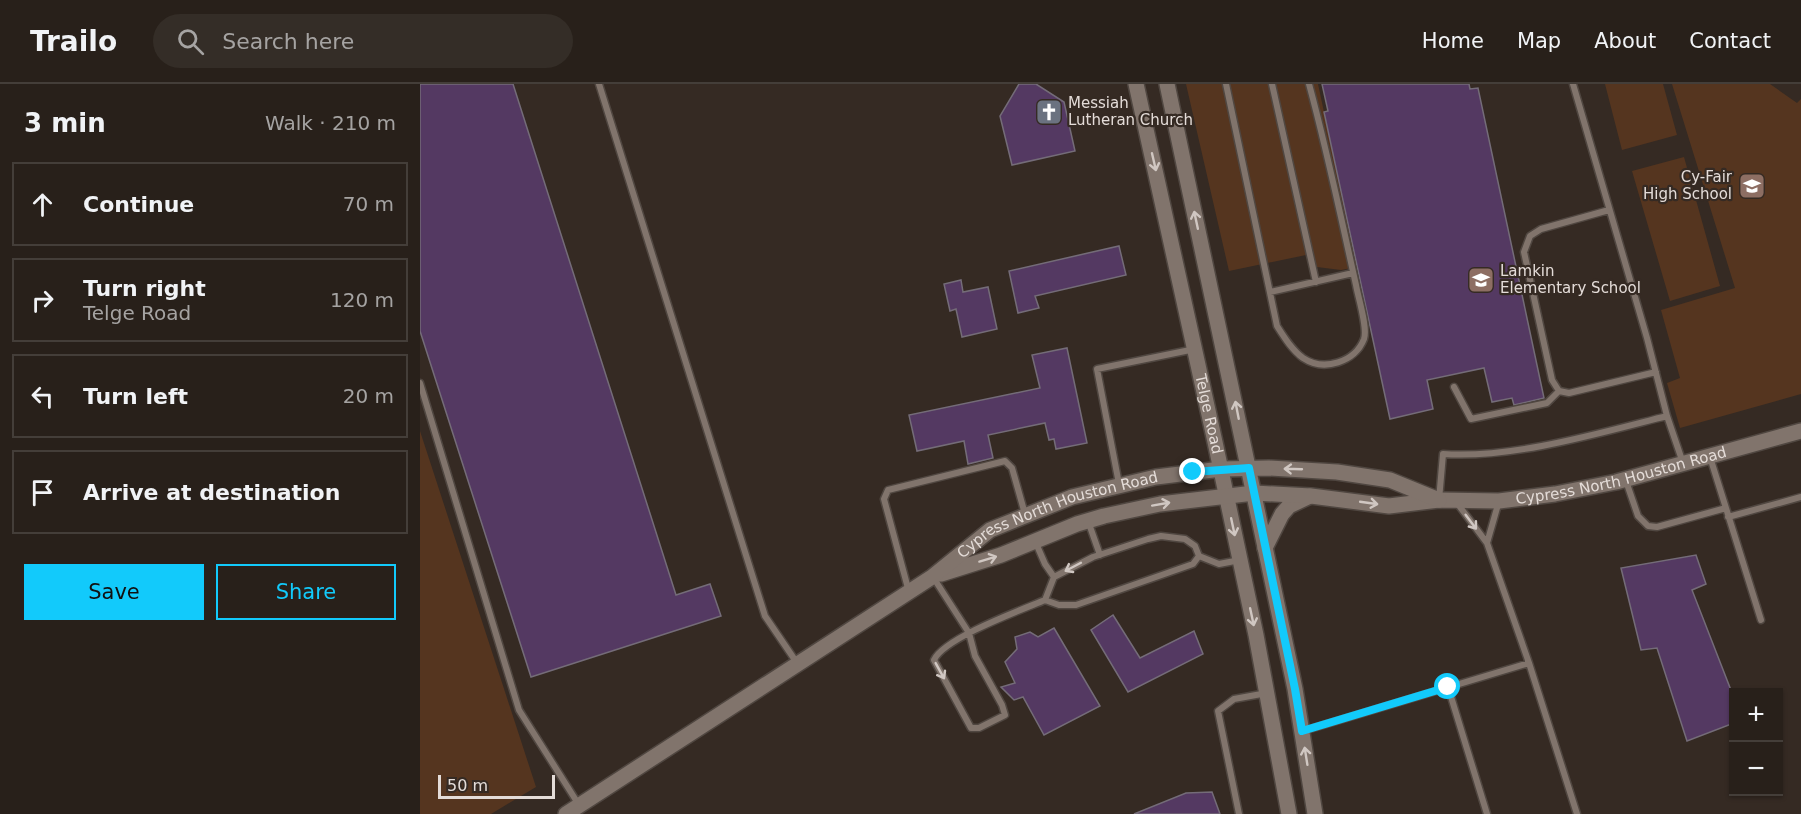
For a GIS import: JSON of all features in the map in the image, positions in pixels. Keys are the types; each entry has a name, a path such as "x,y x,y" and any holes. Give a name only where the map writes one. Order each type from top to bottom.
{"main road":[{"name":"Telge Road","path":"1136,84 1227,495 1289,814"},
{"name":"Telge Road","path":"1167,84 1295,689 1315,814"},
{"name":"Cypress North Houston Road","path":"933,577 1001,555 1088,521 1160,504 1254,493 1311,496 1389,506 1438,500 1499,501 1555,494 1626,479 1801,431"},
{"name":"Cypress North Houston Road","path":"573,810 933,577 990,530 1072,497 1156,477 1249,468 1308,469 1390,480 1438,500"},
{"path":"1265,548 1282,514 1289,506 1311,496"}],"lane":[{"path":"599,84 765,616 798,664"},
{"path":"1226,84 1277,326 1285,339 1301,356 1314,364 1339,363 1356,353 1365,337 1353,273 1309,84"},
{"path":"1272,84 1316,282"},
{"path":"1573,84 1667,416 1683,464"},
{"path":"1609,210 1541,229 1530,236 1524,252 1552,381 1559,391 1569,393 1656,372"},
{"path":"1270,292 1353,273"},
{"path":"1119,484 1097,369 1196,349"},
{"path":"420,383 519,710 573,810"},
{"path":"1454,387 1471,419 1547,403 1559,391"},
{"path":"1438,500 1443,454 1466,455 1519,449 1592,435 1667,416"},
{"path":"1710,456 1761,620"},
{"path":"909,592 884,499 888,490 1005,461 1012,468 1025,514"},
{"path":"1626,479 1638,516 1648,526 1658,527 1726,508"},
{"path":"1728,517 1801,497"},
{"path":"1454,500 1487,543 1529,663 1577,814"},
{"path":"1487,543 1499,501"},
{"path":"1088,521 1100,555"},
{"path":"1045,600 1054,577 1100,555 1161,536 1185,539 1195,546 1199,556 1219,564 1240,560"},
{"path":"1035,540 1045,564 1054,577"},
{"path":"933,577 969,633 975,656 1002,705 1005,715 979,728 971,728 934,660 938,652 969,633 1045,600 1059,605 1076,605 1193,564 1199,556"},
{"path":"1302,731 1529,663"},
{"path":"1448,687 1487,814"},
{"path":"1239,814 1218,711 1234,699 1267,693"}],"shaded area":[{"path":"1186,84 1318,84 1357,267 1341,270 1317,267 1306,255 1229,271"},
{"path":"1605,84 1663,84 1677,135 1622,150"},
{"name":"Cy-Fair High School","path":"1672,84 1770,84 1797,103 1801,99 1801,394 1680,428 1667,383 1680,378 1661,310 1735,288"},
{"path":"1684,157 1720,286 1670,301 1632,171"},
{"path":"420,431 536,787 491,814 420,814"}],"building":[{"path":"420,84 513,84 676,595 710,584 721,616 531,677 420,331"},
{"path":"1019,84 1036,84 1064,102 1075,151 1012,165 1000,116"},
{"path":"1322,84 1469,84 1470,89 1478,88 1544,398 1514,405 1512,398 1492,402 1484,368 1427,380 1433,409 1390,419 1324,112 1328,111"},
{"path":"1119,246 1126,275 1035,296 1039,308 1018,313 1009,271"},
{"path":"961,280 963,292 988,287 997,329 962,337 956,309 950,311 944,284"},
{"path":"1067,348 1087,443 1056,449 1054,439 1049,440 1045,423 988,435 993,458 968,464 964,441 917,451 909,415 1040,388 1032,355"},
{"path":"1696,555 1706,584 1692,590 1730,688 1729,725 1687,741 1657,648 1641,650 1621,568"},
{"path":"1113,615 1140,658 1194,631 1203,654 1128,692 1091,630"},
{"path":"1054,628 1100,706 1044,735 1023,697 1014,700 1001,687 1015,683 1005,662 1017,649 1015,637 1030,632 1038,637"},
{"path":"1212,792 1220,814 1134,814 1186,793"}],"place":[{"name":"Messiah Lutheran Church","path":"1049,112"},
{"name":"Cy-Fair High School","path":"1752,186"},
{"name":"Lamkin Elementary School","path":"1481,280"}],"route":[{"path":"1193,472 1249,468 1302,731 1448,687"}]}
